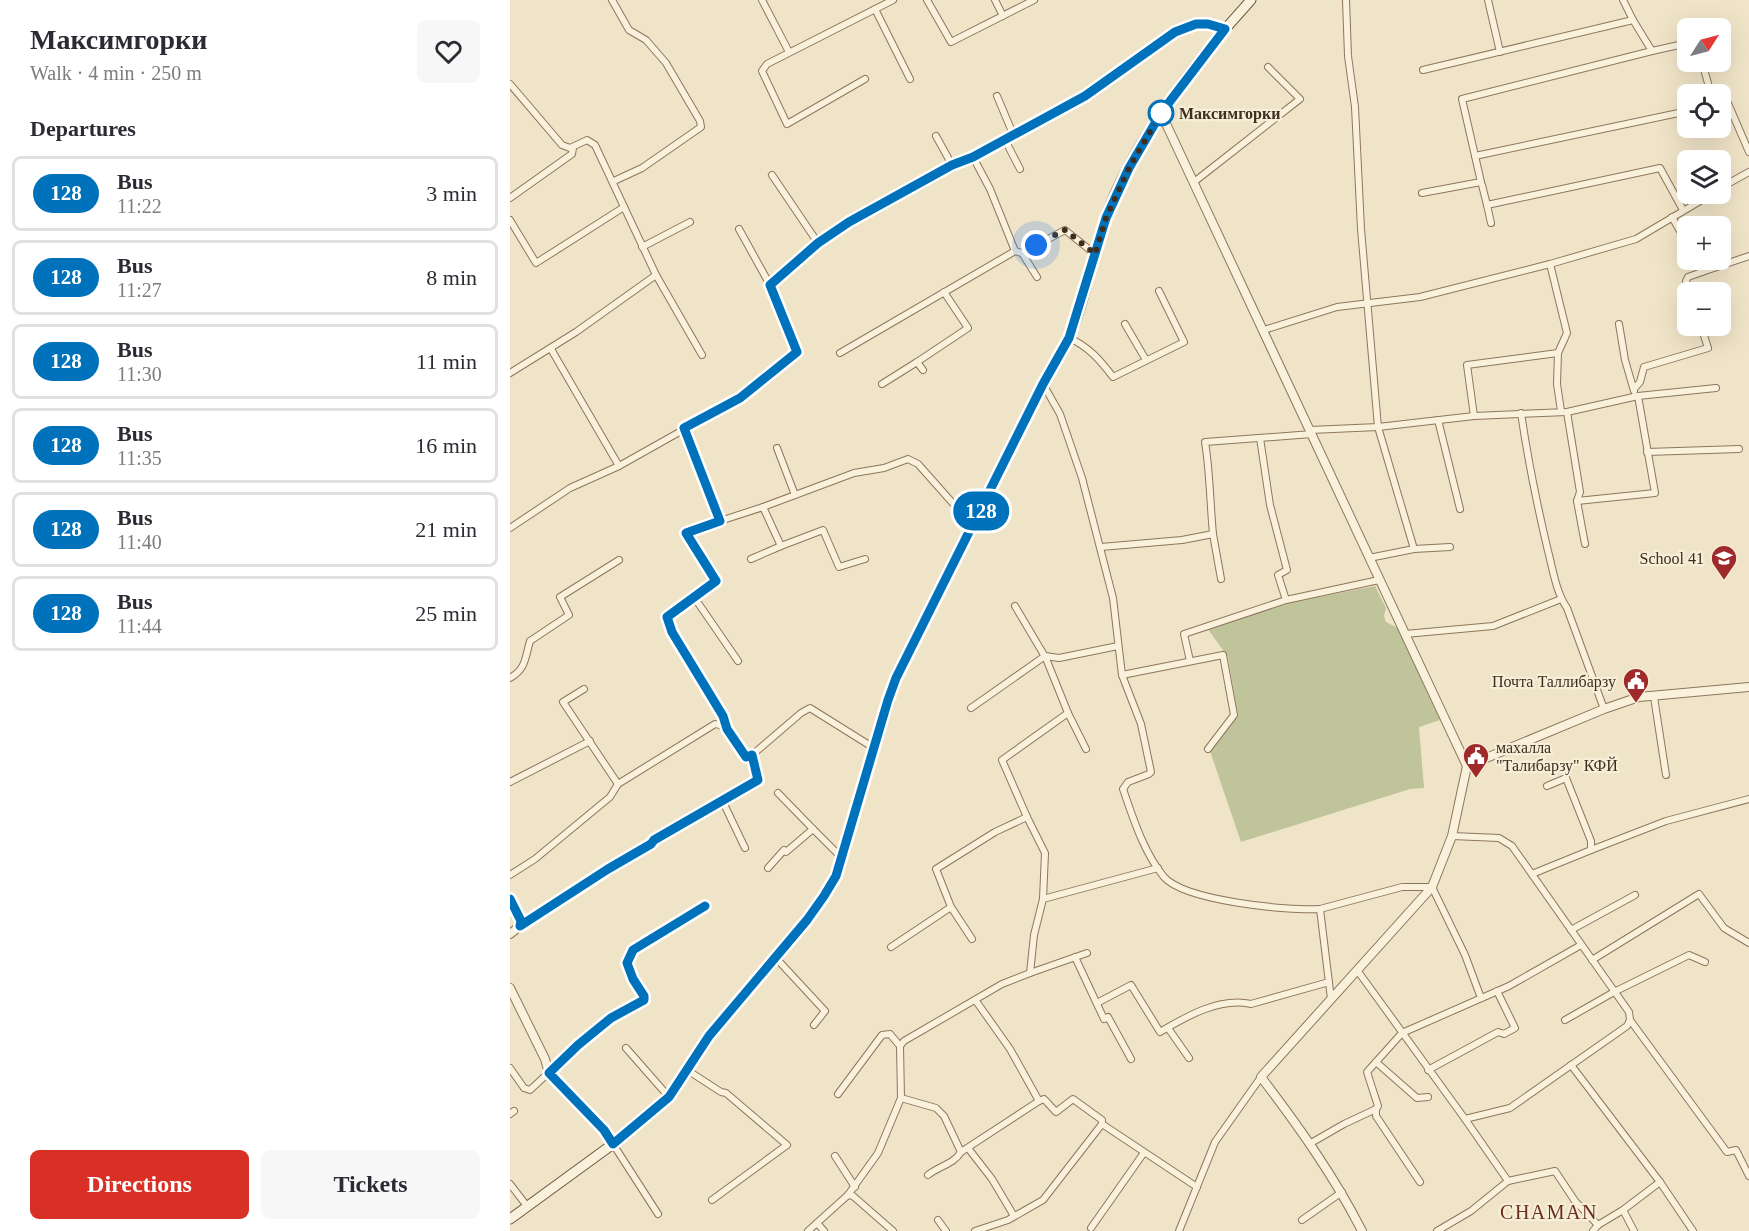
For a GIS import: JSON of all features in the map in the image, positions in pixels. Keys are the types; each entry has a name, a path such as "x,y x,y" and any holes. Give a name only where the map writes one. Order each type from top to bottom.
{"main road":[{"path":"510,1219 613,1144 669,1097 712,1032 824,896 836,876 896,678 1043,384 1069,338 1106,218 1129,168 1161,113 1225,29 1251,0"}],"street":[{"path":"612,0 629,30 646,40 666,63 700,121 701,127 642,168 614,181"},
{"path":"762,0 789,52"},
{"path":"866,79 787,124 762,71 766,64 893,0"},
{"path":"927,0 951,42 1034,0"},
{"path":"995,0 1003,16"},
{"path":"1346,0 1348,56 1355,107 1367,304 1378,427 1414,549"},
{"path":"1488,0 1500,52"},
{"path":"1623,0 1652,51"},
{"path":"875,9 910,79"},
{"path":"1423,70 1633,20"},
{"path":"770,285 818,243 887,200 952,165 973,157 1004,138 1092,92 1175,32 1196,24 1208,24 1225,29"},
{"path":"1422,193 1481,182 1462,99 1677,45"},
{"path":"1194,182 1300,99 1268,67"},
{"path":"510,84 562,145 573,148 585,141 593,143 614,181 656,276 702,356"},
{"path":"997,96 1013,134"},
{"path":"1731,110 1749,152"},
{"path":"1161,113 1467,766 1452,836 1432,887 1262,1077 1215,1142 1179,1231"},
{"path":"1475,156 1677,113"},
{"path":"936,136 952,165"},
{"path":"1004,138 1020,169"},
{"path":"510,198 572,154 573,148"},
{"path":"973,157 1018,252 1037,277"},
{"path":"1487,205 1660,168 1683,210"},
{"path":"1731,182 1749,172"},
{"path":"772,175 818,243"},
{"path":"1482,185 1491,224"},
{"path":"1264,330 1337,307 1420,297 1550,264 1636,239 1694,204"},
{"path":"510,220 536,263 624,207"},
{"path":"1672,217 1677,226"},
{"path":"642,247 690,222"},
{"path":"510,528 570,488 619,466 740,398 797,352 770,285 739,230"},
{"path":"840,353 944,292 1018,252 1065,230 1095,254"},
{"path":"1686,282 1688,277 1749,256"},
{"path":"1550,264 1567,333 1558,353 1557,384 1580,492 1577,501 1585,544"},
{"path":"510,373 551,349 656,276"},
{"path":"1069,338 1081,342 1113,377 1184,342 1159,291"},
{"path":"882,384 968,328 944,292"},
{"path":"1125,324 1146,360"},
{"path":"1577,501 1654,493 1636,394 1625,360 1619,324"},
{"path":"1636,394 1644,367 1708,348 1704,336"},
{"path":"551,349 619,466"},
{"path":"1474,416 1467,365 1558,353"},
{"path":"917,362 923,370"},
{"path":"1043,384 1060,414 1082,478 1113,598 1122,675 1141,724 1151,768 1149,774 1128,782 1124,789 1135,822 1165,878 1174,885 1212,897 1276,909 1320,909 1402,887 1432,887"},
{"path":"1221,579 1213,534 1208,482 1210,469 1205,442 1474,416 1564,412 1636,394 1716,388"},
{"path":"1521,413 1533,491 1561,599 1567,608 1604,709"},
{"path":"1438,420 1460,509"},
{"path":"684,428 720,521"},
{"path":"1260,438 1270,505 1287,570 1278,575 1286,600"},
{"path":"777,448 795,495"},
{"path":"1647,453 1739,449"},
{"path":"727,729 723,716 672,632 667,617 716,581 686,533 854,473 884,468 908,459 918,464 973,526"},
{"path":"763,507 781,546"},
{"path":"751,559 823,530 838,567 865,559"},
{"path":"1101,547 1182,540 1213,534"},
{"path":"1369,558 1414,549 1450,547"},
{"path":"510,678 519,673 525,665 530,641 569,615 560,597 619,560"},
{"path":"1190,661 1184,634 1286,600 1379,580"},
{"path":"694,597 738,661"},
{"path":"1405,634 1493,626 1561,599"},
{"path":"1015,606 1045,656 1068,713 1086,749"},
{"path":"971,708 1045,656 1059,658 1118,646"},
{"path":"1122,675 1223,655 1234,716 1208,749"},
{"path":"1467,766 1604,709 1639,697 1749,687"},
{"path":"584,689 563,702 618,784"},
{"path":"1654,697 1665,775"},
{"path":"510,875 535,858 610,797 618,784 715,724 721,724 727,729 746,757 752,755 810,708 874,748"},
{"path":"1030,973 1034,934 1043,899 1045,853 1002,760 1068,713"},
{"path":"510,782 590,741"},
{"path":"510,934 654,840 758,780 752,755"},
{"path":"1547,786 1566,778 1591,841 1591,850"},
{"path":"778,793 841,857"},
{"path":"1532,874 1666,821 1749,799"},
{"path":"723,802 746,848"},
{"path":"972,939 951,907 936,869 995,832 1027,818"},
{"path":"768,868 784,850 786,852 813,829"},
{"path":"1452,836 1499,838 1506,841 1532,874 1629,1012 1630,1020 1727,1152 1736,1149 1749,1176"},
{"path":"1043,899 1158,868"},
{"path":"1432,887 1465,955 1481,998"},
{"path":"1592,960 1699,894 1724,928 1749,943"},
{"path":"1571,930 1635,895"},
{"path":"510,899 521,921 520,926"},
{"path":"510,1068 527,1090 611,1018 644,1000 627,963 633,950 705,906"},
{"path":"891,946 951,907"},
{"path":"1320,909 1331,999"},
{"path":"1420,1182 1376,1116 1378,1106 1367,1072 1402,1033 1497,991 1581,945"},
{"path":"900,1046 904,1041 1002,984 1087,953"},
{"path":"1565,1020 1614,992 1689,955 1705,962"},
{"path":"775,957 825,1011 814,1025"},
{"path":"1075,957 1104,1019 1108,1017 1131,1059"},
{"path":"1357,970 1508,1181"},
{"path":"1097,1004 1131,985 1160,1032 1187,1016 1221,1005 1239,1001 1251,1004 1329,982"},
{"path":"510,988 539,1046 549,1073 604,1130 658,1214"},
{"path":"1428,1070 1498,1032 1504,1034 1515,1028 1497,991"},
{"path":"976,1001 1010,1049 1039,1101"},
{"path":"1465,1119 1504,1111 1626,1026 1630,1020"},
{"path":"1168,1028 1189,1058"},
{"path":"808,1231 855,1187 878,1153 901,1098 900,1046 890,1034 882,1035 838,1094"},
{"path":"626,1047 669,1097"},
{"path":"1376,1062 1417,1098 1428,1097"},
{"path":"1570,1065 1660,1182 1693,1231"},
{"path":"687,1070 726,1093 787,1145 712,1200"},
{"path":"1262,1077 1311,1143 1342,1192 1362,1231"},
{"path":"901,1098 936,1107 945,1116 965,1150 992,1179 1014,1216"},
{"path":"928,1175 937,1168 950,1164 965,1150 1039,1101 1044,1099 1056,1112 1073,1099 1143,1154 1197,1187"},
{"path":"1311,1143 1376,1109"},
{"path":"975,1231 1014,1216 1043,1200 1102,1124"},
{"path":"1091,1228 1143,1154"},
{"path":"835,1156 855,1187"},
{"path":"1437,1231 1471,1211 1508,1181 1555,1171 1575,1202 1598,1225"},
{"path":"1593,1231 1598,1225 1623,1210 1660,1182"},
{"path":"510,1184 527,1206"},
{"path":"1302,1220 1342,1192"},
{"path":"848,1195 853,1196 893,1231"},
{"path":"1623,1210 1634,1231"},
{"path":"938,1220 946,1231"},
{"path":"817,1223 824,1231"}],"green space":[{"path":"1375,586 1386,608 1384,616 1386,622 1398,628 1440,720 1419,727 1424,788 1410,789 1241,842 1210,751 1238,716 1228,657 1207,628 1293,602"}],"bus line":[{"name":"128","path":"510,899 521,921 520,926 654,840 758,780 752,755 746,757 727,729 723,716 672,632 667,617 716,581 686,533 720,521 684,428 740,398 797,352 770,285 818,243 849,222 1085,96 1175,32 1196,24 1208,24 1225,29 1161,113 1129,168 1106,218 1069,338 1043,384 896,678 836,876 807,920 717,1026 669,1097 613,1144 604,1130 549,1073 611,1018 644,1000 627,963 633,950 705,906"}],"place":[{"name":"Максимгорки","path":"1161,113"},
{"name":"School 41","path":"1724,581"},
{"name":"Почта Таллибарзу","path":"1636,704"},
{"name":"махалла \"Талибарзу\" КФЙ","path":"1476,779"}],"district":[{"name":"CHAMAN","path":"1549,1212"}],"route":[{"path":"1036,245 1065,230 1095,254 1106,218 1129,168 1161,113"}]}
